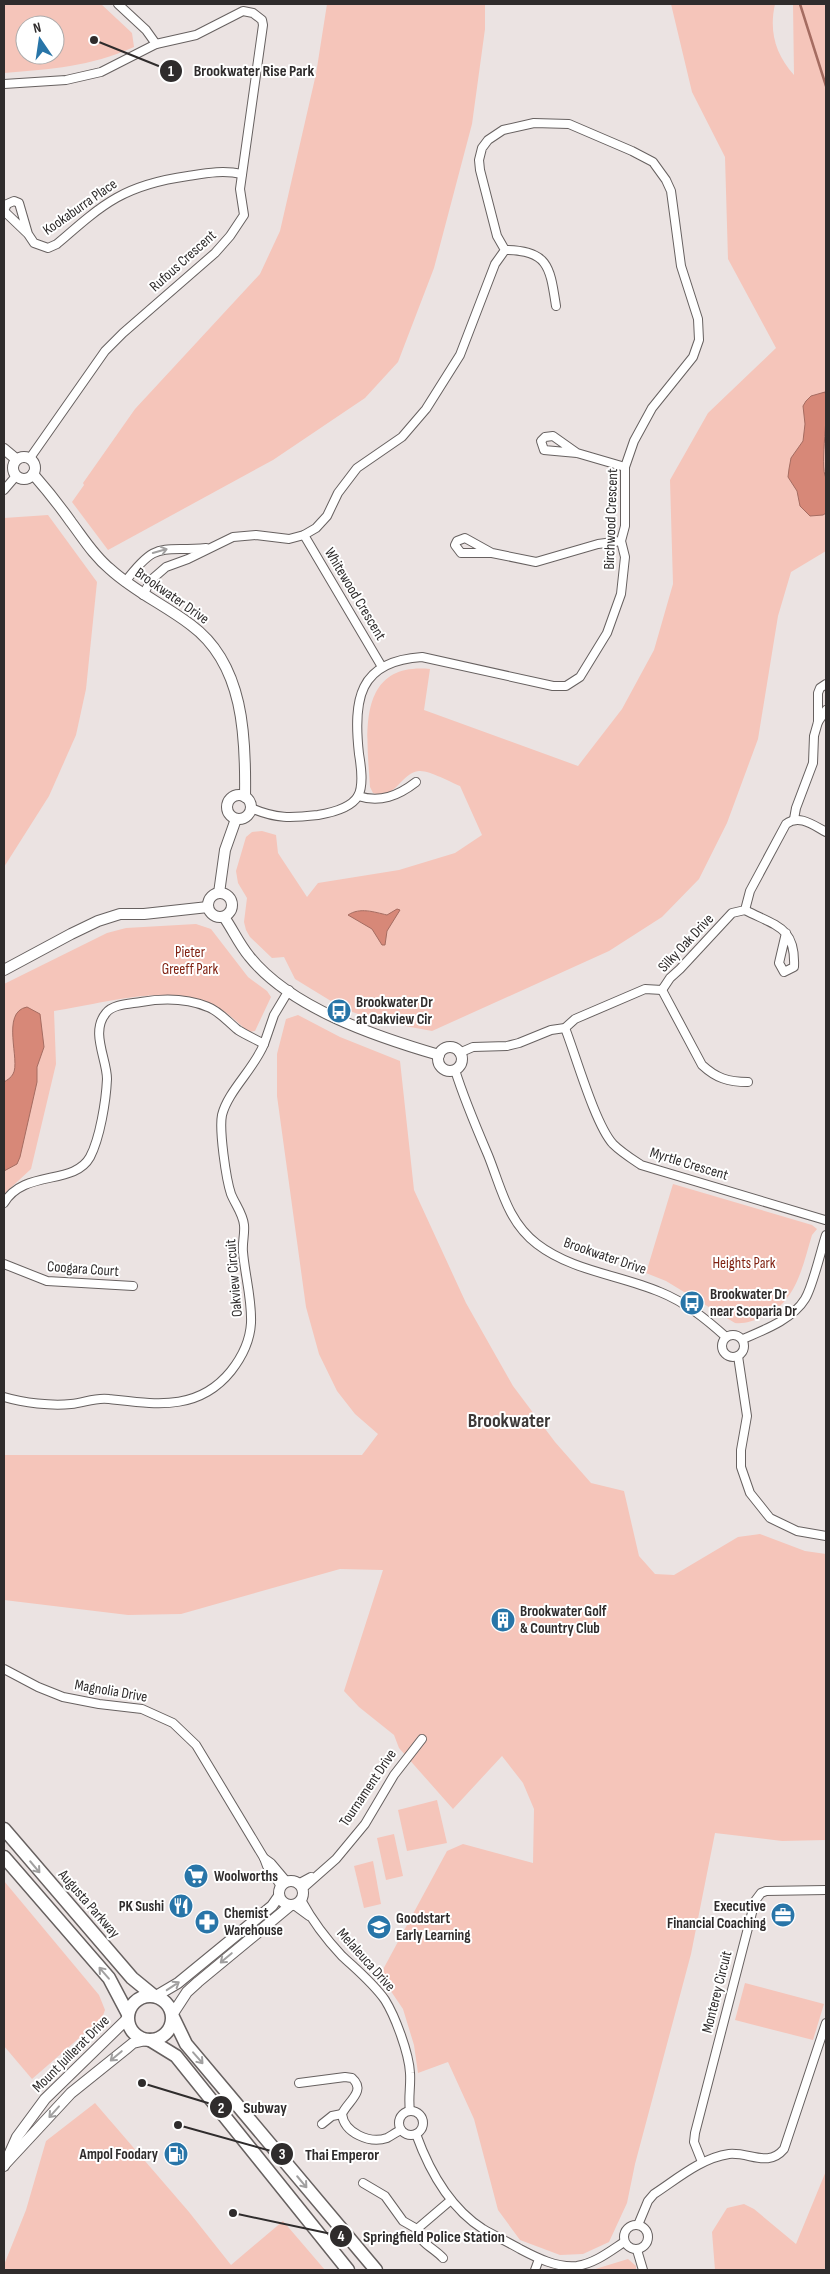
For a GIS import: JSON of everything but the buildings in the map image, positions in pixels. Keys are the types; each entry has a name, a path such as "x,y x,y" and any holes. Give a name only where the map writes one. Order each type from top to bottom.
{"main road":[{"name":"Augusta Parkway","path":"4,1829 132,1978 155,1996"},
{"path":"4,1857 109,1978 128,2016 131,2029 136,2035 176,2056 348,2270"},
{"path":"128,2016 134,2002 140,1998 155,1996 167,2003 186,2044 376,2270"},
{"path":"148,2040 163,2036 172,2024 172,2016"}],"street":[{"path":"4,84 66,80 101,72 156,44 146,30 118,4"},
{"name":"Rufous Crescent","path":"30,458 105,351 215,253 241,222 244,215 240,198 263,33 263,25 259,17 253,13 242,11 196,35 156,44"},
{"name":"Birchwood Crescent","path":"358,796 361,782 356,718 358,702 363,689 374,673 382,667 400,658 422,657 553,686 566,686 573,683 588,665 608,633 621,594 625,557 621,541 625,526 625,467 634,441 652,408 693,357 699,340 698,319 681,266 671,191 666,180 653,162 632,150 569,124 534,123 503,130 488,140 482,148 479,160 480,170 497,236 505,250"},
{"name":"Kookaburra Place","path":"28,234 34,244 48,248 57,244 101,206 132,189 157,180 222,171 242,174"},
{"path":"144,595 158,572 233,536 243,535 288,539 304,535 316,528 327,516 338,493 357,468 402,437 426,409 460,354 495,264 505,250 521,250 534,253 542,260 552,280 556,306"},
{"path":"4,449 16,459"},
{"path":"576,453 625,467"},
{"path":"23,456 30,458 35,467 33,474 27,479 16,476 12,466 16,459 23,456"},
{"name":"Brookwater Drive","path":"33,474 54,498 94,554 125,582 194,627 211,642 224,662 233,684 240,711 245,797"},
{"path":"4,490 16,476"},
{"name":"Whitewood Crescent","path":"304,535 382,667"},
{"path":"492,553 536,562 598,544 621,541"},
{"path":"125,582 146,557 159,550 166,548 186,550 210,548"},
{"path":"794,819 796,808 813,763 814,736 818,722 818,693 820,688 826,684"},
{"path":"818,722 826,710"},
{"path":"251,808 275,817 295,818 328,814 347,806 358,796 376,800 402,793 416,782"},
{"path":"237,795 245,797 251,808 247,815 236,819 228,813 228,802 237,795"},
{"path":"219,893 225,850 236,819"},
{"path":"786,933 745,910 750,891 786,824 794,819 800,819 826,832"},
{"path":"219,893 228,895 232,902 232,910 224,917 215,916 208,907 212,896 219,893"},
{"path":"4,970 71,934 98,921 120,914 144,914 208,907"},
{"name":"Silky Oak Drive","path":"459,1053 473,1047 507,1046 551,1030 565,1028 575,1019 646,989 662,990 670,978 732,913 745,910"},
{"path":"224,917 248,956 289,990 341,1021 438,1055"},
{"name":"Oakview Circuit","path":"4,1397 59,1404 73,1404 93,1399 107,1399 138,1404 170,1403 191,1399 208,1392 226,1377 237,1364 249,1339 250,1301 242,1252 244,1226 228,1180 221,1131 222,1115 230,1099 258,1059 274,1015 289,990"},
{"path":"662,990 702,1064 712,1074 729,1082 748,1082"},
{"path":"4,1203 9,1195 26,1184 66,1174 81,1168 90,1157 104,1113 107,1078 99,1030 101,1019 111,1008 152,1000 175,999 194,1002 210,1008 238,1030 264,1044"},
{"name":"Myrtle Crescent","path":"565,1028 602,1126 612,1143 627,1156 641,1165 826,1219"},
{"path":"450,1048 459,1053 461,1064 455,1070 448,1071 442,1068 438,1062 438,1055 443,1050 450,1048"},
{"name":"Brookwater Drive","path":"455,1070 504,1202 523,1231 536,1244 564,1260 660,1292 704,1317 726,1337"},
{"path":"826,1219 826,1228"},
{"path":"743,1339 782,1320 805,1299 826,1235"},
{"name":"Coogara Court","path":"4,1264 47,1281 133,1286"},
{"path":"738,1356 727,1356 723,1350 722,1343 726,1337 736,1334 743,1339 744,1348 738,1356 747,1416 741,1450 741,1467 750,1493 770,1518 797,1531 826,1536"},
{"name":"Magnolia Drive","path":"4,1669 38,1687 63,1697 99,1704 142,1709 173,1723 196,1745 267,1866 292,1893"},
{"name":"Tournament Drive","path":"155,1996 178,1983 272,1906 336,1859 365,1824 394,1775 422,1739"},
{"name":"Monterey Circuit","path":"702,2162 694,2142 695,2132 754,1901 757,1896 766,1891 826,1890"},
{"name":"Tournament Drive","path":"172,2016 187,1992 292,1893"},
{"name":"Melaleuca Drive","path":"292,1893 330,1943 373,1984 386,2001 395,2022 410,2072 408,2099 410,2111"},
{"name":"Mount Juillerat Drive","path":"4,2165 17,2137 45,2099 128,2016"},
{"path":"638,2224 644,2208 654,2194 702,2162 730,2154 763,2158 774,2158 779,2155 784,2149 826,2023"},
{"name":"Mount Juillerat Drive","path":"4,2165 71,2093 134,2043 148,2040"},
{"path":"299,2083 345,2077 355,2080 357,2092 342,2114 332,2116 322,2124"},
{"path":"410,2111 415,2112 423,2121 420,2131 416,2134 406,2134 401,2130 400,2118 410,2111"},
{"path":"342,2114 347,2126 366,2138 387,2138 401,2130"},
{"path":"416,2134 424,2155 451,2200 465,2215 482,2228 538,2259 560,2265 577,2266 596,2261 624,2242"},
{"path":"363,2183 385,2196 404,2221 416,2229 418,2237 423,2243 434,2248 443,2258"},
{"path":"416,2229 451,2200"},
{"path":"638,2224 646,2231 648,2239 644,2246 637,2250 629,2248 624,2242 625,2231 638,2224"},
{"path":"637,2250 643,2270"},
{"path":"535,2270 538,2259"}],"green space":[{"path":"4,4 101,4 132,33 134,47 86,63 4,73"},
{"path":"327,4 485,4 485,29 472,124 434,268 398,362 365,398 273,460 108,550 72,502 84,485 83,483 135,409 260,274 280,231 316,74"},
{"path":"671,4 775,4 773,33 775,42 782,59 794,75 793,4 826,4 826,551 791,572 778,616 758,739 727,823 699,879 662,917 609,951 432,1031 378,1021 344,1009 295,979 284,957 272,958 250,937 244,922 247,898 238,883 236,871 246,837 252,832 262,831 276,835 278,853 307,897 318,883 399,870 455,853 482,835 460,786 428,772 419,771 407,776 393,790 387,793 373,793 370,787 368,726 371,707 377,690 389,677 406,670 430,669 424,710 578,766 622,709 654,650 673,584 670,480 708,413 776,348 728,259 725,157 692,92"},
{"path":"48,515 97,582 86,689 76,735 49,796 4,867 4,518"},
{"name":"Pieter Greeff Park","path":"196,924 211,929 248,977 267,991 271,997 255,1031 249,1032 212,1004 195,998 176,995 134,997 54,1011 56,1064 31,1169 4,1194 4,984 107,933 126,928"},
{"name":"Brookwater Golf & Country Club","path":"298,1015 340,1037 400,1061 414,1190 466,1303 513,1386 555,1442 591,1483 624,1491 639,1556 655,1574 674,1575 738,1537 760,1534 805,1551 826,1554 826,1840 782,1841 715,1833 691,1954 635,2164 627,2203 609,2242 583,2254 560,2255 520,2240 498,2210 474,2119 448,2062 418,2073 414,2045 403,2009 380,1975 447,1851 463,1844 533,1863 534,1809 523,1783 502,1756 453,1809 399,1748 394,1735 359,1707 344,1691 383,1570 340,1569 181,1614 128,1615 4,1600 4,1455 362,1455 378,1434 355,1414 337,1391 319,1354 306,1307 277,1096 277,1054 286,1019"},
{"name":"Heights Park","path":"673,1184 812,1225 817,1229 812,1235 796,1284 782,1304 773,1312 745,1323 735,1323 666,1281 646,1273"},
{"path":"437,1800 447,1843 407,1851 398,1810"},
{"path":"394,1834 403,1876 386,1880 377,1838"},
{"path":"373,1861 381,1904 364,1908 354,1866"},
{"path":"4,1881 99,1995 105,2010 102,2018 32,2079 4,2046"},
{"path":"745,1983 824,2004 813,2040 735,2020"},
{"path":"95,2103 189,2212 231,2265 283,2221 325,2270 4,2270 4,2265 26,2210 46,2141"},
{"path":"826,2171 826,2270 715,2270 712,2232 727,2208 744,2204 754,2209 796,2244"},
{"path":"628,2259 636,2266 636,2270 592,2270"}],"shaded area":[{"path":"825,392 824,472 826,478 826,513 810,516 800,506 797,491 788,477 791,458 803,441 805,424 803,406 811,396"},
{"path":"397,909 400,910 387,931 385,945 382,945 372,929 348,915 362,911 387,915"},
{"path":"27,1007 40,1014 44,1047 37,1067 37,1082 20,1157 17,1164 4,1171 4,1082 9,1079 15,1068 13,1027 15,1018 19,1011"}],"waterway":[{"path":"800,4 826,86"}],"place":[{"name":"Brookwater Rise Park","path":"94,40"},
{"name":"Brookwater Dr at Oakview Cir","path":"339,1011"},
{"name":"Brookwater Dr near Scoparia Dr","path":"692,1303"},
{"name":"Brookwater Golf & Country Club","path":"503,1620"},
{"name":"Woolworths","path":"196,1876"},
{"name":"PK Sushi","path":"181,1906"},
{"name":"Executive Financial Coaching","path":"783,1915"},
{"name":"Chemist Warehouse","path":"207,1922"},
{"name":"Goodstart Early Learning","path":"379,1927"},
{"name":"Subway","path":"142,2083"},
{"name":"Thai Emperor","path":"178,2125"},
{"name":"Ampol Foodary","path":"176,2154"},
{"name":"Springfield Police Station","path":"233,2213"}],"district":[{"name":"Brookwater","path":"509,1421"}]}
